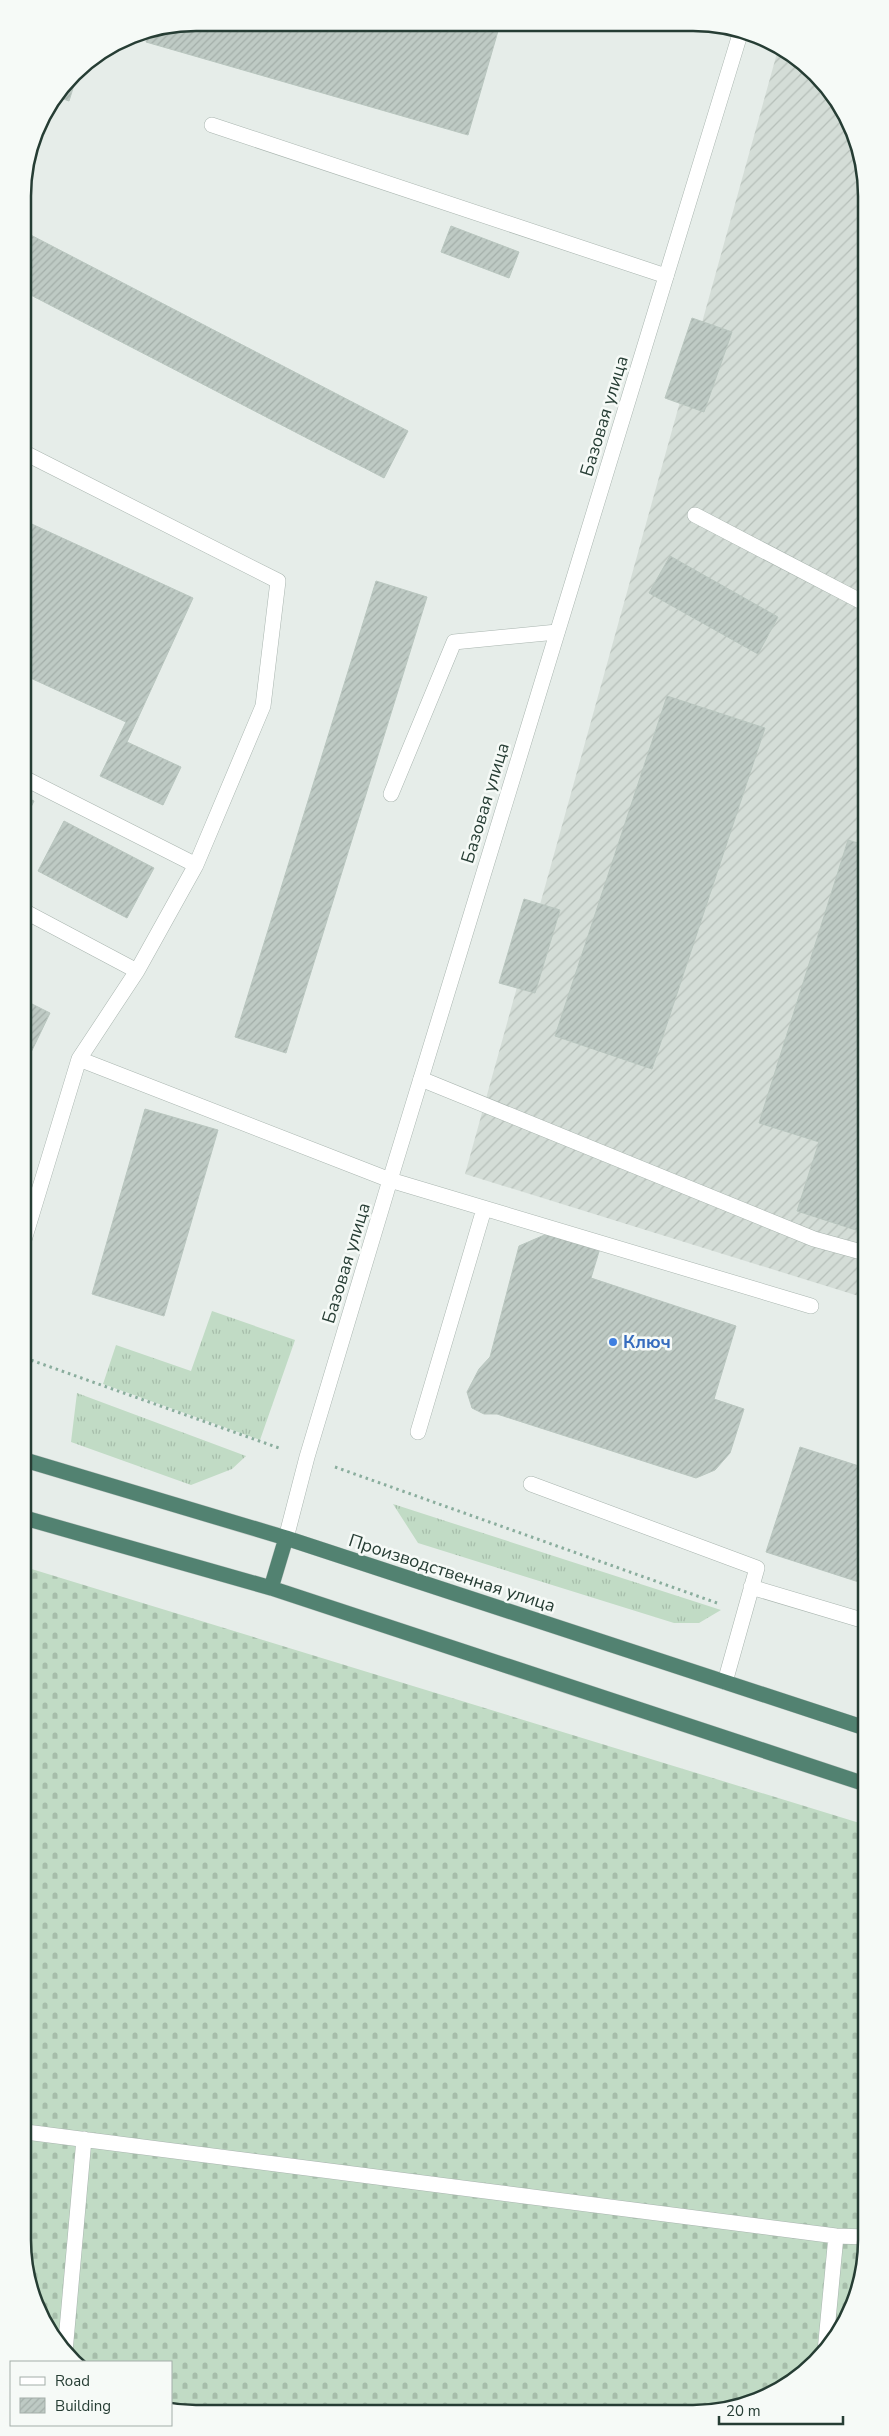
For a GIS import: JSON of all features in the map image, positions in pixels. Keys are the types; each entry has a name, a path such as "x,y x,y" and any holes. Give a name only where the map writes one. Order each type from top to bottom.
{"highway":[{"name":"Производственная улица","path":"31,1462 286,1538 857,1725"},
{"path":"31,1520 271,1588 857,1781"},
{"name":"Базовая улица","path":"271,1588 286,1538"}],"street":[{"name":"Базовая улица","path":"286,1538 307,1457 390,1180 739,38"},
{"path":"212,125 666,276"},
{"path":"31,1215 79,1058 136,971 196,865 263,706 278,581 32,456"},
{"path":"694,514 858,600"},
{"path":"391,794 454,642 557,632"},
{"path":"32,782 196,865"},
{"path":"32,915 136,971"},
{"path":"79,1058 390,1180 812,1306"},
{"path":"421,1078 814,1239 857,1251"},
{"path":"418,1432 484,1209"},
{"path":"531,1484 757,1568 725,1682"},
{"path":"752,1587 857,1619"},
{"path":"31,2133 836,2236 857,2237"},
{"path":"66,2341 84,2139"},
{"path":"827,2335 836,2236"}],"path":[{"path":"31,1360 744,1613"}],"shaded area":[{"path":"777,54 793,65 824,96 841,123 855,164 858,197 857,1296 465,1174"}],"green space":[{"path":"212,1311 295,1340 260,1440 103,1384 116,1345 191,1371"},
{"path":"77,1393 246,1456 232,1469 191,1485 71,1442"},
{"path":"393,1504 721,1610 699,1623 674,1623 418,1543"},
{"path":"31,1569 857,1822 856,2261 852,2282 841,2313 817,2348 801,2364 775,2383 746,2396 725,2402 692,2405 197,2405 172,2403 172,2361 85,2361 80,2356 65,2340 48,2313 34,2272 31,2239"}],"building":[{"path":"498,31 468,135 146,42 147,39 164,34 186,32"},
{"path":"73,87 69,101 63,99"},
{"path":"451,226 519,252 509,278 441,252"},
{"path":"32,236 408,431 384,478 32,296"},
{"path":"692,318 732,332 704,412 665,398"},
{"path":"32,524 193,598 127,742 181,767 163,805 100,776 126,722 32,679"},
{"path":"670,556 778,617 758,654 649,593"},
{"path":"376,581 427,597 286,1053 235,1037"},
{"path":"667,696 765,728 652,1069 555,1036"},
{"path":"64,821 154,868 127,918 38,871"},
{"path":"848,840 858,843 857,1231 797,1211 819,1142 759,1123"},
{"path":"524,899 560,910 535,993 499,983"},
{"path":"32,1004 50,1013 32,1051"},
{"path":"145,1109 218,1130 164,1316 92,1294"},
{"name":"Ключ","path":"556,1230 601,1245 591,1278 736,1326 714,1399 744,1409 730,1453 715,1470 696,1478 497,1414 484,1414 472,1408 467,1392 479,1369 490,1357 519,1246"},
{"path":"800,1447 857,1466 857,1582 766,1552"}],"place":[{"name":"Ключ","path":"613,1342"}]}
